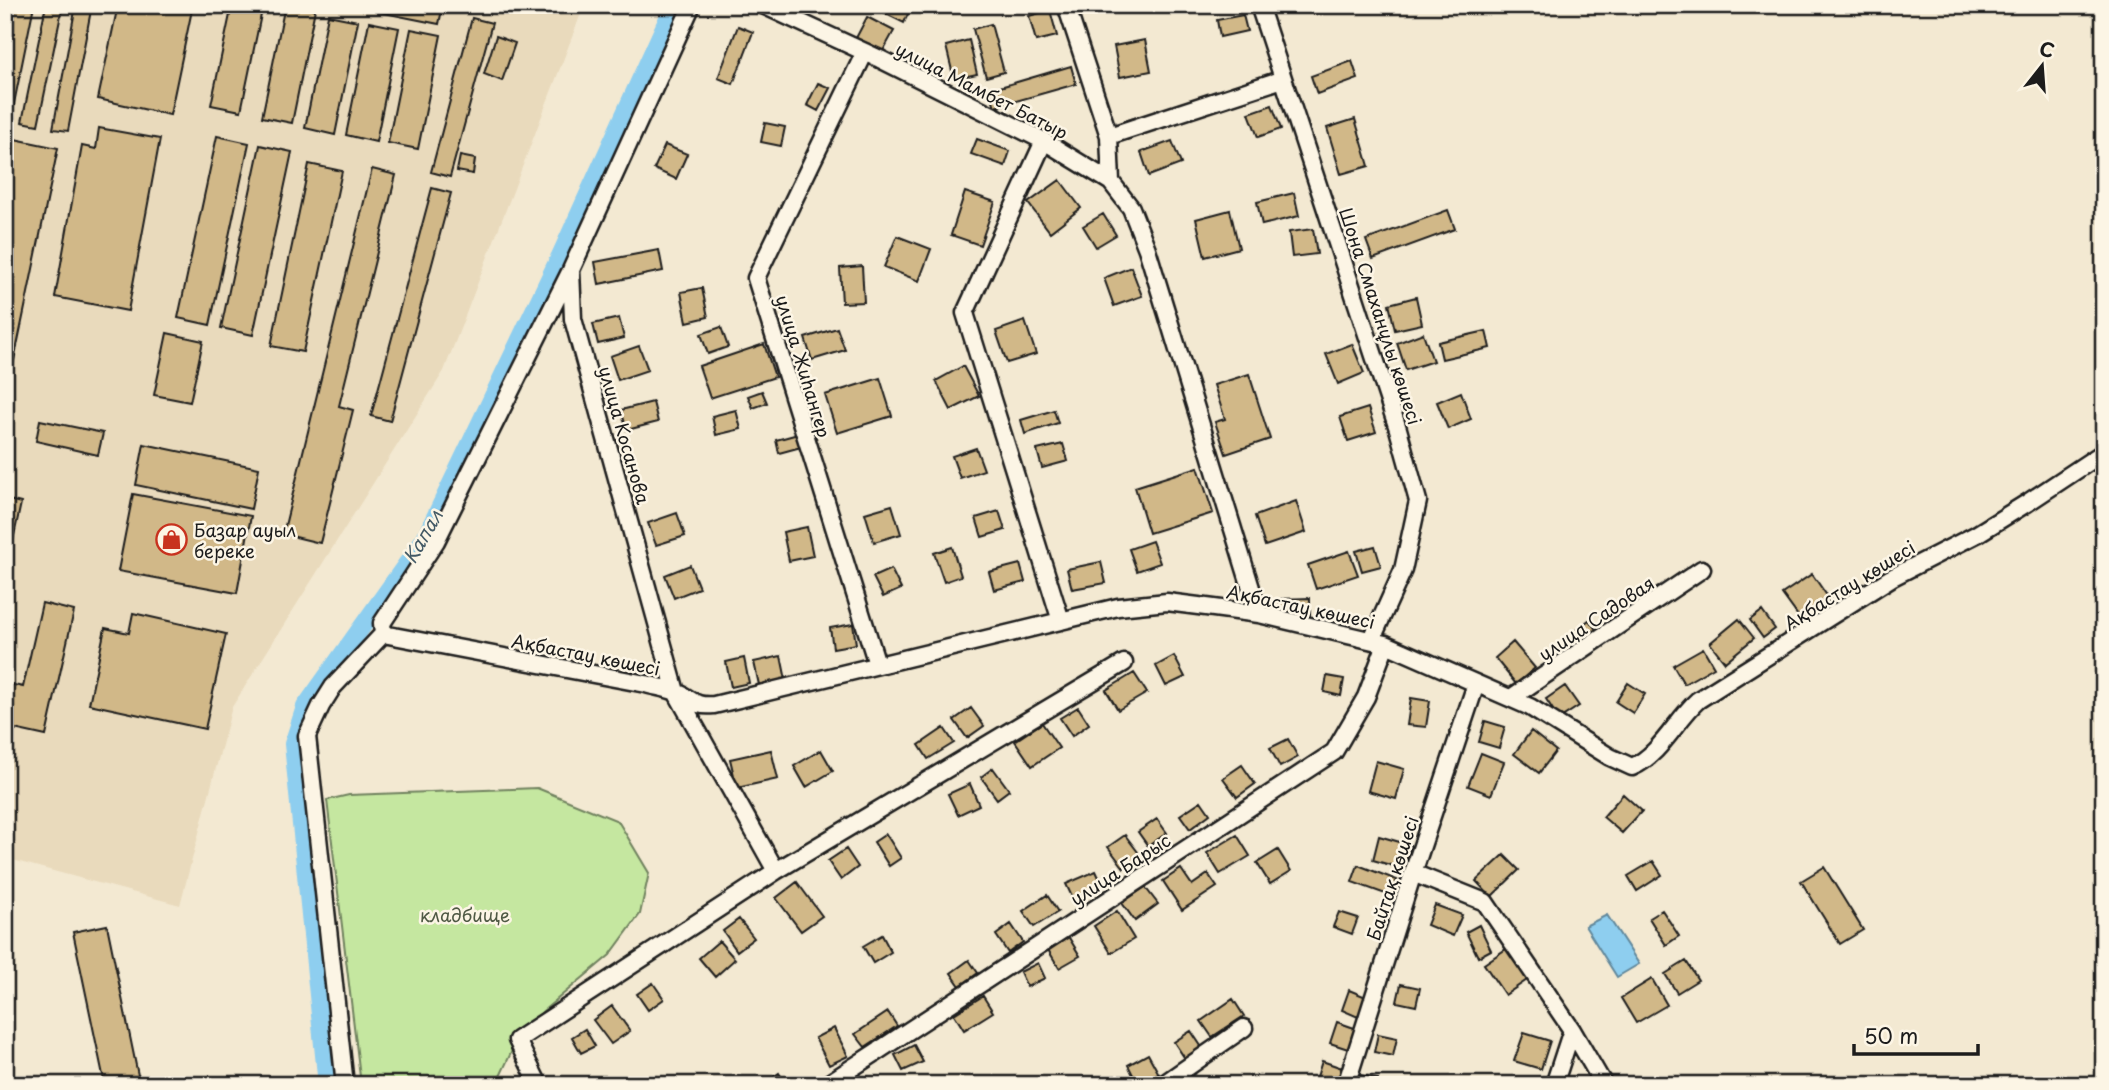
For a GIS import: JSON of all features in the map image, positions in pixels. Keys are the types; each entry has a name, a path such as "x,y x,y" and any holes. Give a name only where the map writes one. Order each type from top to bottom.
{"street":[{"name":"улица Косанова","path":"692,5 571,270 573,319 676,692 776,871"},
{"name":"улица Мамбет Батыр","path":"763,5 865,52 1044,141 1111,182 1131,208 1147,248 1259,614"},
{"path":"1066,5 1109,136 1111,182"},
{"name":"Шона Смаханұлы көшесі","path":"1259,5 1398,429 1418,501 1403,570 1379,641"},
{"name":"улица Жиhангер","path":"865,52 756,278 877,664"},
{"path":"1109,136 1283,79"},
{"path":"1044,141 965,313 1060,621"},
{"path":"345,1085 307,736 333,687 383,634 382,623 436,541 571,270"},
{"name":"Ақбастау көшесі","path":"383,634 646,684 676,692 695,705 714,705 1118,607 1167,602 1259,614 1379,641 1530,707 1610,757 1632,767 1654,750 1698,700 1891,578 1996,522 2104,452"},
{"name":"улица Садовая","path":"1510,698 1702,569"},
{"name":"улица Барыс","path":"826,1085 1334,752 1366,697 1379,641"},
{"path":"539,1085 517,1040 776,871 1124,663"},
{"name":"Байтақ көшесі","path":"1346,1085 1476,684"},
{"path":"1413,873 1485,902 1572,1030 1604,1085"},
{"path":"1163,1085 1244,1028"},
{"path":"1553,1085 1572,1030"}],"shaded area":[{"name":"Базар ауыл береке","path":"5,5 556,5 582,11 444,371 232,707 180,905 5,858"}],"green space":[{"name":"кладбище","path":"537,788 618,821 649,873 640,914 610,955 543,1011 517,1040 496,1085 361,1085 327,800 349,795"}],"water":[{"path":"1607,915 1639,964 1617,977 1585,926"}],"building":[{"path":"8,5 34,5 9,128 5,128 5,16"},
{"path":"46,5 63,5 38,125 22,122"},
{"path":"76,5 92,5 68,131 53,129"},
{"path":"118,5 193,5 170,115 98,99"},
{"path":"232,5 263,5 241,111 211,105"},
{"path":"285,5 315,9 292,123 262,117"},
{"path":"380,5 443,5 439,24 379,12"},
{"path":"868,5 912,5 904,23"},
{"path":"1050,10 1057,36 1036,41 1029,16"},
{"path":"328,15 358,21 335,135 305,128"},
{"path":"1243,15 1247,31 1220,37 1217,20"},
{"path":"867,17 894,31 883,51 856,38"},
{"path":"472,18 492,23 450,177 431,172"},
{"path":"369,22 399,28 376,142 346,135"},
{"path":"991,24 1004,72 986,77 973,29"},
{"path":"738,26 753,32 733,84 718,78"},
{"path":"411,29 441,35 418,149 388,143"},
{"path":"496,36 515,43 502,81 484,74"},
{"path":"969,40 977,74 954,79 946,46"},
{"path":"1145,40 1151,71 1120,77 1114,46"},
{"path":"1352,61 1358,79 1317,94 1311,76"},
{"path":"1071,66 1076,84 995,107 990,90"},
{"path":"818,83 830,88 818,111 807,105"},
{"path":"1272,105 1281,129 1258,137 1249,113"},
{"path":"1355,119 1369,166 1341,174 1327,128"},
{"path":"765,123 785,127 781,146 761,142"},
{"path":"99,128 160,139 128,311 55,297 82,146 96,149"},
{"path":"217,136 249,143 210,325 178,318"},
{"path":"5,137 58,148 5,404"},
{"path":"977,139 1010,151 1005,166 971,154"},
{"path":"1172,141 1181,164 1149,176 1141,152"},
{"path":"260,145 292,152 253,335 221,328"},
{"path":"665,145 687,154 676,179 654,169"},
{"path":"460,156 475,159 473,174 457,171"},
{"path":"309,164 342,171 303,352 271,346"},
{"path":"372,169 396,175 339,406 353,410 320,543 283,534"},
{"path":"1060,180 1081,208 1050,232 1028,203"},
{"path":"432,188 451,193 390,421 371,416"},
{"path":"965,192 995,202 980,245 951,235"},
{"path":"1294,193 1299,216 1262,225 1257,202"},
{"path":"1230,210 1239,248 1205,257 1196,219"},
{"path":"1448,210 1455,229 1373,259 1366,240"},
{"path":"1103,214 1116,235 1096,247 1083,226"},
{"path":"1313,229 1317,254 1292,257 1289,232"},
{"path":"897,236 931,249 919,281 884,267"},
{"path":"659,250 663,271 599,284 595,262"},
{"path":"862,266 864,302 842,303 840,268"},
{"path":"1131,267 1142,296 1114,306 1104,278"},
{"path":"702,288 708,317 687,322 681,292"},
{"path":"1416,297 1422,324 1395,330 1389,304"},
{"path":"619,318 624,338 598,344 593,324"},
{"path":"1025,321 1036,354 1007,363 996,331"},
{"path":"721,327 728,347 708,354 701,334"},
{"path":"837,328 845,350 812,360 805,338"},
{"path":"1486,331 1490,348 1442,359 1438,342"},
{"path":"167,333 203,341 190,402 154,395"},
{"path":"1423,333 1433,361 1406,370 1397,343"},
{"path":"764,344 775,377 710,398 699,366"},
{"path":"1352,344 1364,373 1338,384 1326,354"},
{"path":"639,346 648,370 618,380 610,356"},
{"path":"963,366 979,396 951,410 936,381"},
{"path":"1249,374 1270,439 1226,454 1215,422 1225,419 1214,385"},
{"path":"880,378 892,416 837,433 825,395"},
{"path":"762,391 767,403 753,408 748,396"},
{"path":"1461,392 1471,419 1448,429 1437,402"},
{"path":"653,402 658,422 627,430 621,410"},
{"path":"1368,408 1376,432 1348,441 1340,417"},
{"path":"736,410 741,429 716,435 712,416"},
{"path":"1054,410 1058,423 1025,434 1021,420"},
{"path":"40,420 103,433 98,455 36,441"},
{"path":"798,434 801,447 779,453 776,440"},
{"path":"144,444 259,468 251,509 136,485"},
{"path":"1063,444 1068,461 1042,468 1037,450"},
{"path":"976,448 984,470 960,478 952,456"},
{"path":"1198,467 1213,513 1149,533 1135,487"},
{"path":"133,494 251,516 237,593 118,571"},
{"path":"5,499 21,503 5,578"},
{"path":"1296,501 1306,532 1265,546 1255,516"},
{"path":"892,505 901,534 874,542 865,513"},
{"path":"999,511 1005,530 982,537 976,518"},
{"path":"677,513 685,536 656,545 648,523"},
{"path":"807,527 813,556 789,561 783,532"},
{"path":"1152,541 1160,563 1137,571 1129,549"},
{"path":"1375,546 1381,566 1362,571 1356,551"},
{"path":"952,547 961,576 944,582 934,553"},
{"path":"1349,551 1358,575 1316,589 1308,565"},
{"path":"1101,562 1106,583 1072,589 1067,569"},
{"path":"1020,564 1025,582 994,590 989,572"},
{"path":"690,565 699,588 674,598 665,575"},
{"path":"891,569 901,589 883,597 873,577"},
{"path":"1812,574 1830,600 1801,620 1782,594"},
{"path":"1310,598 1310,616 1281,617 1280,599"},
{"path":"42,603 74,611 46,736 5,727 5,683 23,687"},
{"path":"1762,611 1775,629 1763,638 1750,620"},
{"path":"133,613 226,634 205,729 89,704 105,628 129,633"},
{"path":"1739,619 1754,638 1725,662 1710,643"},
{"path":"1589,620 1599,634 1573,653 1563,640"},
{"path":"853,624 856,644 833,648 830,628"},
{"path":"1513,642 1535,668 1516,684 1495,658"},
{"path":"1703,648 1714,667 1684,684 1673,665"},
{"path":"781,656 786,680 759,685 754,662"},
{"path":"1174,656 1185,677 1166,686 1156,666"},
{"path":"744,658 749,683 731,687 726,662"},
{"path":"1134,673 1147,693 1118,710 1106,690"},
{"path":"1327,676 1344,679 1341,696 1324,692"},
{"path":"1628,683 1645,694 1633,713 1616,702"},
{"path":"1565,686 1579,706 1559,719 1546,699"},
{"path":"1411,698 1430,701 1426,727 1407,725"},
{"path":"1078,707 1089,724 1072,736 1060,718"},
{"path":"971,708 984,726 967,738 954,720"},
{"path":"1485,721 1505,727 1499,748 1479,742"},
{"path":"1042,723 1059,748 1032,766 1015,741"},
{"path":"944,728 954,743 928,759 919,745"},
{"path":"1531,731 1556,751 1539,773 1514,754"},
{"path":"1288,739 1298,757 1280,767 1270,748"},
{"path":"771,750 778,779 737,788 730,759"},
{"path":"821,750 833,771 806,787 794,766"},
{"path":"1481,753 1504,762 1491,795 1468,786"},
{"path":"1376,761 1404,769 1396,799 1368,791"},
{"path":"1242,765 1255,784 1237,797 1223,778"},
{"path":"993,768 1009,790 997,799 981,777"},
{"path":"970,784 979,805 958,815 948,794"},
{"path":"1623,794 1642,811 1622,833 1603,817"},
{"path":"1201,801 1210,814 1190,829 1180,815"},
{"path":"1157,819 1167,833 1148,846 1138,832"},
{"path":"886,834 901,858 889,866 874,842"},
{"path":"1125,835 1141,856 1124,868 1108,847"},
{"path":"1237,835 1250,856 1220,874 1207,853"},
{"path":"1379,836 1410,845 1404,869 1373,860"},
{"path":"846,849 858,867 841,880 828,861"},
{"path":"1278,850 1291,871 1270,884 1257,863"},
{"path":"1504,855 1519,870 1491,897 1476,881"},
{"path":"1653,861 1662,875 1637,891 1628,876"},
{"path":"1358,865 1397,880 1391,896 1352,882"},
{"path":"1824,867 1863,930 1840,944 1801,881"},
{"path":"1181,869 1192,885 1208,874 1217,887 1182,910 1163,881"},
{"path":"1096,871 1103,886 1073,899 1066,884"},
{"path":"797,882 822,916 801,931 776,898"},
{"path":"1145,887 1158,904 1135,921 1122,903"},
{"path":"1047,895 1058,912 1034,927 1023,911"},
{"path":"1435,905 1462,915 1453,936 1427,925"},
{"path":"1662,910 1679,936 1666,945 1649,918"},
{"path":"1117,911 1134,939 1111,953 1094,926"},
{"path":"1339,912 1358,918 1352,934 1333,927"},
{"path":"739,919 754,938 737,951 723,931"},
{"path":"1011,924 1023,942 1008,953 996,935"},
{"path":"107,925 140,1085 105,1085 73,932"},
{"path":"1479,925 1491,950 1478,957 1466,932"},
{"path":"882,935 891,952 873,963 863,946"},
{"path":"1068,936 1080,956 1059,968 1047,948"},
{"path":"719,941 735,959 715,977 699,958"},
{"path":"1509,947 1530,978 1505,995 1484,964"},
{"path":"969,960 978,973 960,986 951,973"},
{"path":"1686,961 1698,980 1677,993 1665,974"},
{"path":"1038,963 1045,978 1027,987 1020,972"},
{"path":"1652,979 1667,1005 1636,1023 1621,998"},
{"path":"653,983 664,999 648,1010 637,994"},
{"path":"1401,984 1420,988 1416,1006 1397,1002"},
{"path":"1349,990 1366,997 1358,1017 1342,1010"},
{"path":"983,996 993,1012 964,1030 954,1014"},
{"path":"1233,999 1244,1016 1212,1037 1201,1021"},
{"path":"612,1006 630,1031 611,1044 593,1020"},
{"path":"888,1012 897,1026 865,1047 855,1034"},
{"path":"1337,1022 1357,1029 1351,1050 1330,1043"},
{"path":"834,1028 848,1056 829,1065 815,1038"},
{"path":"585,1029 595,1046 581,1053 572,1037"},
{"path":"1191,1031 1203,1049 1186,1060 1174,1042"},
{"path":"1524,1033 1550,1041 1541,1069 1514,1061"},
{"path":"1378,1034 1397,1038 1393,1056 1374,1052"},
{"path":"914,1045 923,1062 903,1071 895,1055"},
{"path":"1148,1054 1159,1074 1138,1085 1128,1065"},
{"path":"1322,1061 1342,1068 1337,1085 1316,1080"},
{"path":"779,1073 787,1085 762,1085"},
{"path":"1360,1075 1378,1079 1376,1085 1358,1085"},
{"path":"1108,1077 1112,1085 1093,1085"}],"waterway":[{"name":"Капал","path":"327,1085 293,744 305,707 425,538 561,254 674,5"}],"place":[{"name":"Базар ауыл береке","path":"171,539"}]}
